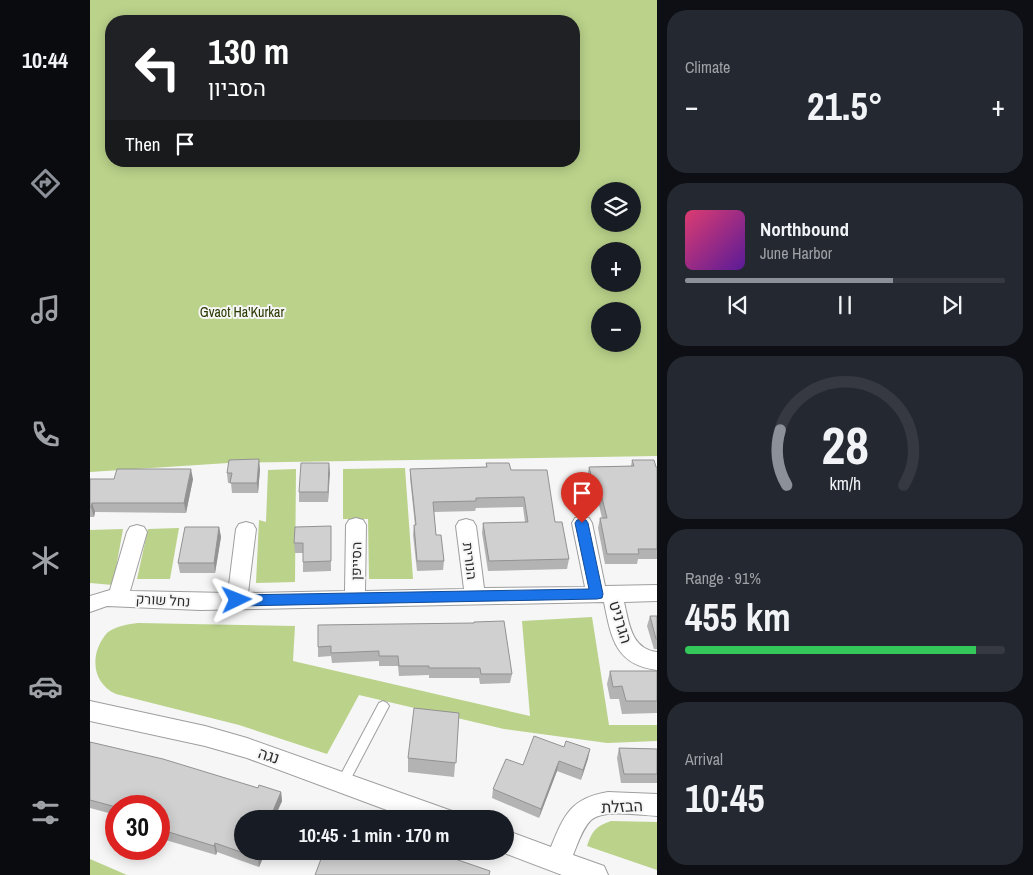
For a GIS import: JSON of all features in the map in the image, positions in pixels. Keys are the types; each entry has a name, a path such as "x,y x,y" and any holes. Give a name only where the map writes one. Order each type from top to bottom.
{"street":[{"name":"הגרניט","path":"582,523 605,594 623,641 629,650 638,657 657,662"},
{"name":"הסייפן","path":"355,598 356,524"},
{"name":"הנורית","path":"466,526 475,596"},
{"path":"237,600 246,529"},
{"path":"118,598 137,532"},
{"name":"נחל שורק","path":"90,604 106,598 172,601 657,593"},
{"name":"נגה","path":"90,711 238,746 419,810"},
{"name":"הבזלת","path":"558,861 577,820 584,811 599,805 618,803 657,804"},
{"path":"514,845 595,875"}],"lane":[{"path":"343,782 382,706"}],"green space":[{"name":"Gvaot Ha'Kurkar","path":"90,0 657,0 657,456 228,463 90,472"},
{"path":"405,468 413,579 369,579 368,519 343,519 343,469"},
{"path":"296,469 295,582 256,583 259,520 266,522 268,470"},
{"path":"179,528 170,579 137,579 148,529"},
{"path":"123,529 113,585 90,583 90,530"},
{"path":"592,617 609,725 657,725 657,741 607,743 504,729 359,695 327,754 239,725 116,694 107,689 101,682 96,666 98,648 102,640 108,632 126,625 138,623 295,626 293,661 530,716 522,621"},
{"path":"611,821 657,822 657,870 587,846 595,830"},
{"path":"90,859 127,875 90,875"}],"building":[{"path":"259,459 257,483 230,483 232,473 227,473 229,460"},
{"path":"632,460 654,460 657,467 657,549 638,549 639,554 607,554 600,518 607,518 598,482 593,483 589,467 634,466"},
{"path":"301,463 329,463 328,492 299,492"},
{"path":"486,463 509,463 511,470 547,470 555,522 562,522 569,559 489,561 483,523 528,522 524,497 476,498 476,501 433,502 436,535 441,535 444,561 417,561 414,525 416,525 410,469 487,467"},
{"path":"117,469 191,469 184,503 92,503 90,507 90,479 114,479"},
{"path":"331,526 331,561 303,562 303,543 294,543 295,527"},
{"path":"185,527 219,527 214,563 178,563"},
{"path":"650,616 657,616 657,639 656,639"},
{"path":"504,621 512,674 481,674 480,668 399,666 398,656 379,656 379,651 331,653 331,646 318,647 318,625"},
{"path":"610,671 657,671 657,701 626,701 622,686 613,687"},
{"path":"414,708 459,713 456,763 408,758"},
{"path":"534,736 564,747 566,741 590,749 583,770 559,761 541,809 493,789 506,759 523,765"},
{"path":"90,742 163,759 258,788 259,785 281,792 273,810 234,810 234,850 215,843 214,846 170,832 170,795 105,795 105,804 90,800"},
{"path":"619,748 657,749 657,774 624,774"},
{"path":"321,860 458,860 490,871 489,875 315,875"}],"route":[{"path":"237,600 597,594 582,523"}]}
